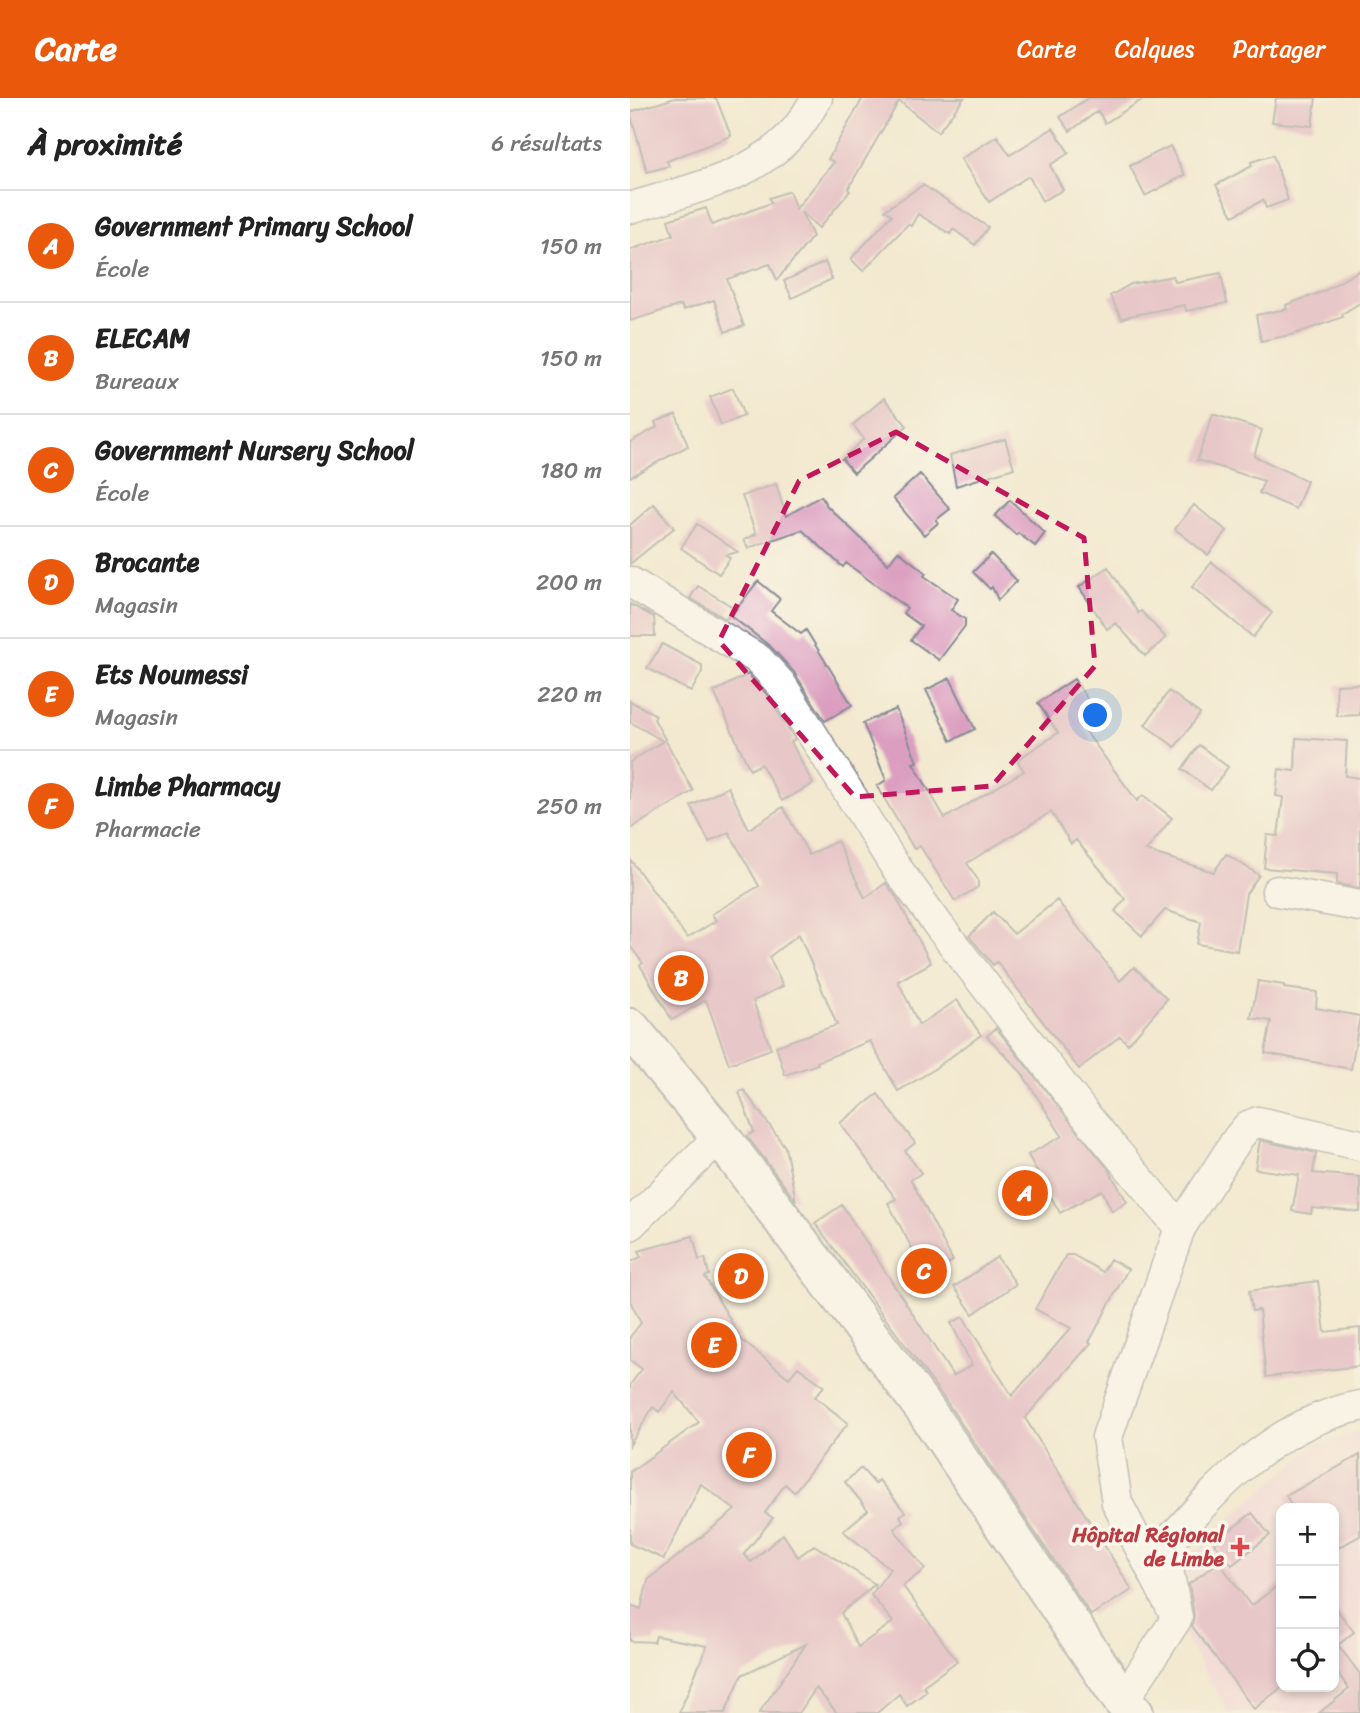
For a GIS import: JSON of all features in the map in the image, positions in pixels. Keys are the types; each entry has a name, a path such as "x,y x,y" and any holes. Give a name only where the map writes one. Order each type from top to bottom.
{"highway":[{"path":"630,1028 720,1136 926,1412 1129,1707"}],"street":[{"path":"630,208 740,173 769,156 793,133 817,98"},
{"path":"630,582 758,659 781,684 893,863 939,926 1087,1117 1180,1228"},
{"path":"1277,891 1360,906"},
{"path":"1177,1618 1117,1503 1107,1437 1180,1228 1248,1126 1258,1122 1360,1145"},
{"path":"630,1225 720,1136"},
{"path":"1129,1707 1177,1618 1164,1547 1209,1496 1274,1440 1333,1411 1360,1406"}],"highlighted area":[{"path":"896,432 1084,538 1095,666 992,786 855,797 719,641 799,481"}],"shaded area":[{"name":"Hôpital Régional de Limbe","path":"1360,1431 1360,1713 1229,1713 1154,1585 1315,1445"}],"building":[{"path":"675,98 716,98 731,136 667,161 669,166 647,172 630,112"},
{"path":"863,98 964,98 938,132 899,101 848,189 850,191 819,228 801,212 813,236 777,280 770,264 727,279 744,326 725,332 714,300 683,310 681,305 630,321 630,250 673,235 668,220 706,208 712,225 771,203 769,198 789,191 796,209 834,162 828,159"},
{"path":"1088,98 1145,98 1105,123 1098,111 1070,131 1060,117"},
{"path":"1276,98 1316,98 1312,126 1272,122"},
{"path":"1053,128 1069,153 1050,165 1063,190 1042,201 1027,177 989,202 961,159 997,136 1010,155"},
{"path":"1170,146 1185,175 1145,196 1130,166"},
{"path":"1273,155 1288,200 1266,208 1263,200 1233,216 1216,185 1252,166 1251,162"},
{"path":"923,185 988,227 975,245 953,229 950,234 918,214 911,226 908,224 863,271 851,259 892,215 885,210"},
{"path":"825,262 832,279 792,298 784,281"},
{"path":"1360,270 1360,303 1342,314 1343,317 1295,334 1261,341 1256,315 1287,309 1286,305 1322,292"},
{"path":"1221,273 1227,303 1186,311 1185,305 1122,319 1110,296 1131,284 1173,276 1175,282"},
{"path":"733,388 744,416 721,425 710,397"},
{"path":"884,398 907,426 854,473 842,459 864,439 853,425"},
{"path":"676,414 688,446 630,477 630,442 657,427 655,422"},
{"path":"1213,414 1262,430 1254,456 1307,481 1296,509 1259,493 1264,481 1197,460"},
{"path":"1005,439 1014,468 956,486 950,455"},
{"path":"920,474 950,509 936,520 938,523 924,535 893,498"},
{"path":"776,484 786,516 821,496 827,506 888,564 898,551 926,573 924,576 958,599 951,610 965,619 965,626 939,660 911,640 921,626 903,613 907,608 846,563 843,567 802,530 748,548 744,540 756,534 742,496"},
{"path":"1010,500 1045,533 1035,546 1018,533 1016,535 995,516"},
{"path":"654,504 674,528 630,564 630,525"},
{"path":"1194,505 1227,531 1208,555 1175,529"},
{"path":"697,524 738,552 726,555 730,558 719,574 681,548"},
{"path":"991,554 1017,581 998,600 992,587 990,589 973,572"},
{"path":"1212,562 1272,613 1253,637 1192,587"},
{"path":"1108,567 1138,613 1141,611 1166,638 1145,656 1116,623 1107,629 1079,587"},
{"path":"758,581 780,599 771,611 801,634 806,630 852,705 825,721 794,672 771,647 731,616"},
{"path":"698,586 733,607 726,619 690,598"},
{"path":"630,604 654,617 655,636 630,636"},
{"path":"662,644 702,665 702,672 691,692 647,668"},
{"path":"748,674 767,695 795,739 791,742 813,784 782,801 761,764 750,770 714,692"},
{"path":"950,678 975,729 951,741 926,690"},
{"path":"1074,679 1099,717 1083,728 1137,801 1143,795 1172,818 1146,851 1214,872 1226,854 1259,875 1246,894 1237,951 1197,944 1201,922 1165,910 1142,936 1115,911 1125,899 1076,840 1071,844 1051,812 967,863 978,880 978,887 955,901 920,846 914,849 877,786 886,780 863,723 896,709 917,762 913,763 945,818 1024,771 1017,760 1058,733 1038,703"},
{"path":"1360,684 1360,715 1337,716 1336,685"},
{"path":"1169,691 1200,714 1175,747 1145,725"},
{"path":"630,701 656,715 654,719 693,791 630,829 630,762 663,741 630,722"},
{"path":"1296,738 1347,741 1345,776 1360,778 1360,888 1337,884 1337,874 1264,868 1267,835 1278,836 1283,797 1276,796 1279,769 1295,771"},
{"path":"1199,745 1228,767 1211,790 1182,769"},
{"path":"728,787 749,829 783,807 809,855 837,841 865,898 886,883 931,963 898,981 919,1025 957,1000 981,1035 930,1072 898,1091 870,1041 785,1075 776,1046 837,1025 799,934 769,957 783,986 753,1001 771,1049 729,1064 706,1000 672,1020 640,965 643,963 630,946 630,859 687,938 716,921 712,914 759,886 729,832 709,842 691,806"},
{"path":"1057,900 1120,981 1134,967 1167,999 1128,1044 1120,1036 1079,1069 997,962 993,965 969,936 993,912 1014,934"},
{"path":"1258,981 1284,985 1284,988 1317,992 1316,1008 1360,1016 1351,1069 1265,1053 1271,1021 1251,1018"},
{"path":"996,1028 1109,1170 1127,1202 1112,1211 1102,1190 1060,1213 1028,1155 1062,1136 1022,1073 987,1036"},
{"path":"744,1090 785,1147 796,1201 747,1136 754,1132 739,1092"},
{"path":"878,1094 915,1143 905,1151 921,1173 911,1180 953,1261 926,1275 888,1203 896,1199 840,1123"},
{"path":"1260,1140 1316,1153 1313,1173 1360,1177 1360,1212 1312,1208 1311,1214 1292,1211 1299,1175 1255,1169"},
{"path":"842,1205 953,1376 972,1365 951,1323 963,1317 1012,1396 1071,1328 1035,1309 1066,1255 1073,1255 1103,1272 1110,1259 1128,1269 1089,1342 1091,1343 1025,1418 1132,1590 1091,1615 944,1398 815,1223"},
{"path":"693,1236 699,1260 705,1258 709,1275 705,1277 738,1337 789,1378 798,1367 824,1386 815,1397 848,1423 794,1492 785,1484 765,1513 773,1518 744,1554 751,1562 783,1534 798,1557 814,1545 875,1584 841,1613 858,1647 893,1622 871,1595 890,1569 843,1531 868,1510 845,1482 861,1468 875,1484 879,1480 905,1512 900,1516 903,1521 894,1529 925,1569 903,1586 957,1661 923,1686 927,1691 907,1706 899,1694 877,1713 837,1713 816,1688 799,1713 759,1713 806,1644 742,1675 725,1713 679,1713 707,1646 656,1636 654,1642 630,1641 630,1605 641,1609 648,1580 735,1510 701,1484 664,1559 630,1544 630,1472 699,1422 674,1392 659,1412 653,1407 630,1445 630,1385 642,1369 630,1360 630,1337 641,1323 630,1301 630,1262 641,1257 639,1251"},
{"path":"997,1257 1016,1284 973,1314 954,1287"},
{"path":"1318,1281 1325,1332 1360,1328 1360,1366 1266,1377 1259,1310 1252,1311 1249,1291"},
{"path":"1360,1455 1360,1536 1339,1547 1339,1503 1290,1503 1286,1496"},
{"path":"1252,1513 1270,1535 1232,1565 1214,1543"},
{"path":"1219,1562 1251,1606 1276,1587 1276,1692 1254,1709 1192,1626 1194,1615 1189,1584"},
{"path":"1339,1612 1354,1632 1339,1644"},
{"path":"1339,1646 1360,1674 1360,1713 1319,1713 1349,1689 1339,1675"}],"place":[{"name":"ELECAM","path":"681,978"},
{"name":"Government Primary School","path":"1025,1193"},
{"name":"Government Nursery School","path":"924,1271"},
{"name":"Brocante","path":"741,1276"},
{"name":"Ets Noumessi","path":"714,1345"},
{"name":"Limbe Pharmacy","path":"749,1455"},
{"name":"Hôpital Régional de Limbe","path":"1240,1547"}]}
